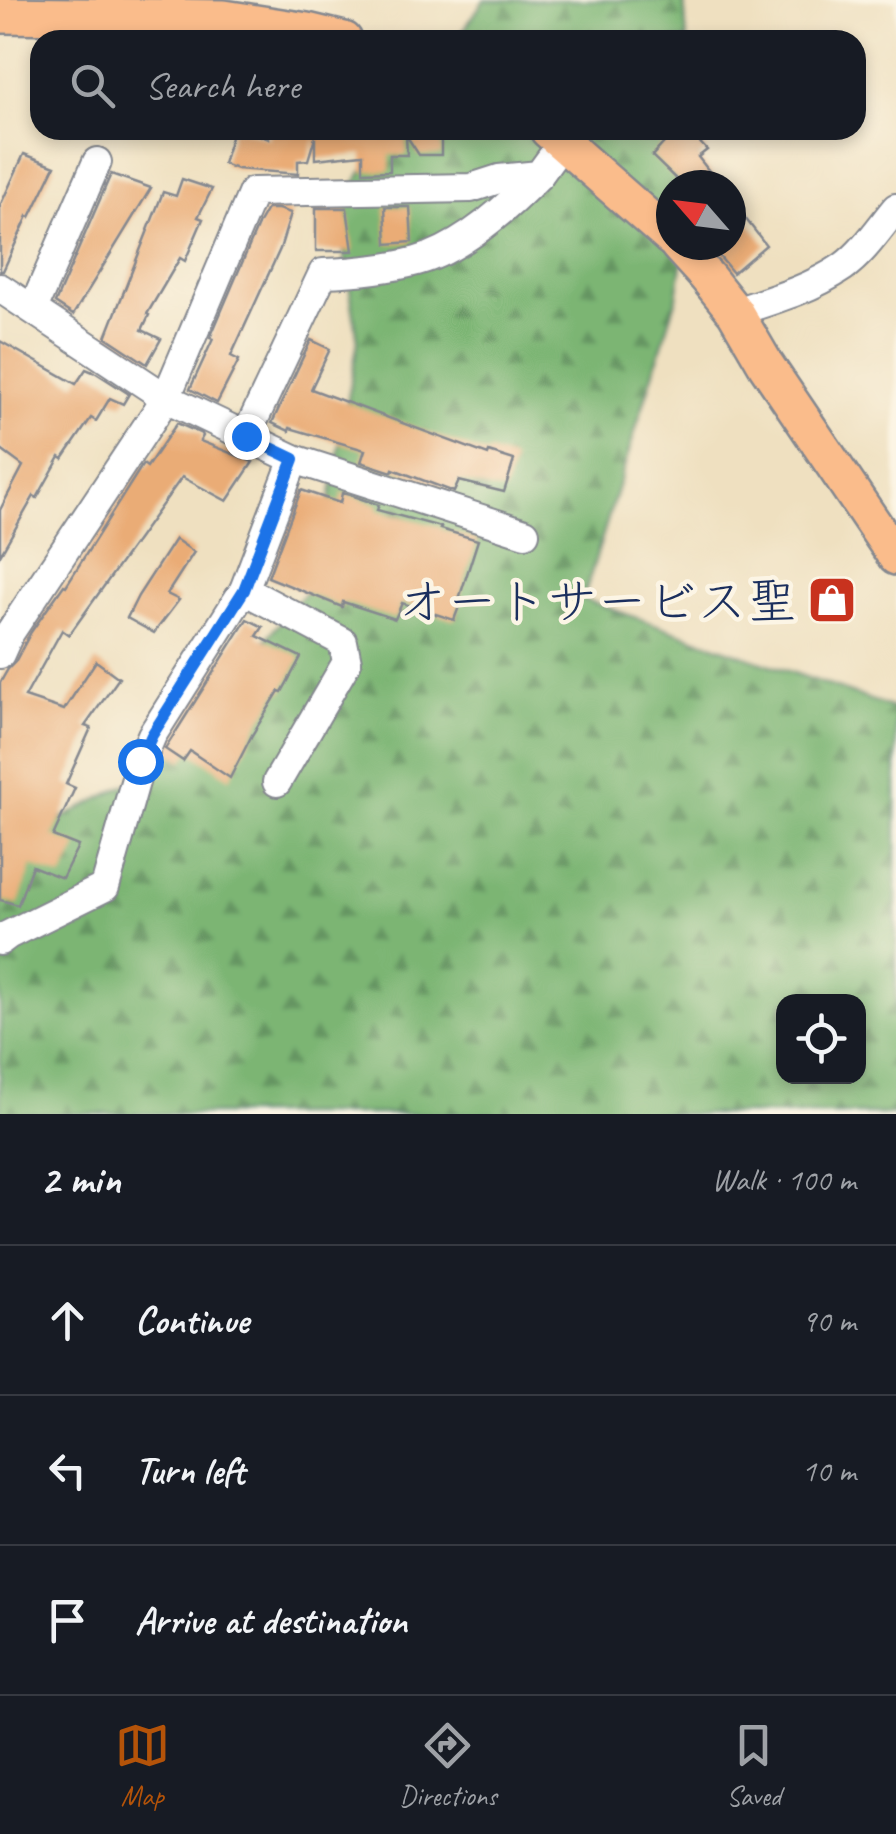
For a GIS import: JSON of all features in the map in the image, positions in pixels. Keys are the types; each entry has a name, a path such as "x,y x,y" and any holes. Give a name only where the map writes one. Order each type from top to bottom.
{"main road":[{"path":"0,15 224,18 301,30"},
{"path":"560,140 656,225"},
{"path":"692,260 734,312 896,558"}],"street":[{"path":"246,436 323,274 358,272 420,260 464,238 512,203 539,174 553,140"},
{"path":"33,308 98,162"},
{"path":"3,637 166,398 253,192 470,188 539,174"},
{"path":"734,312 792,293 846,265 896,208"},
{"path":"0,288 166,398 294,459 525,533"},
{"path":"0,941 105,887 140,761 152,735 244,590 294,459"},
{"path":"244,590 342,642 347,662 277,782"}],"green space":[{"path":"484,0 684,0 686,30 464,30"},
{"path":"385,140 698,140 696,170 656,170 656,260 683,260 677,297 583,599 896,709 896,1114 0,1114 0,827 38,831 154,770 316,580 358,341 337,208"}],"building":[{"path":"230,140 314,140 308,160 298,161 298,174 237,169 223,164"},
{"path":"315,140 406,140 407,155 390,155 390,171 363,172 363,154 315,159"},
{"path":"409,140 441,140 441,155 419,155"},
{"path":"667,140 698,140 707,150 698,157 708,170 666,170 652,156"},
{"path":"24,154 55,166 0,271 0,206"},
{"path":"111,174 151,188 73,315 55,303"},
{"path":"182,179 212,189 198,217 203,219 185,261 180,258 147,314 142,330 161,339 147,364 106,337 163,192 176,196"},
{"path":"385,207 410,207 412,242 387,244"},
{"path":"316,208 347,208 353,251 316,251"},
{"path":"267,209 291,213 280,249 231,356 239,360 217,403 190,389"},
{"path":"746,219 766,245 733,273 722,260 746,260"},
{"path":"311,340 330,349 311,389 488,455 489,452 514,460 504,492 459,481 454,492 393,469 392,472 361,462 365,450 272,423"},
{"path":"0,341 76,384 86,369 129,394 123,404 110,398 96,421 91,418 63,459 60,457 37,498 34,496 0,555 0,510 23,466 0,449"},
{"path":"177,423 202,434 200,441 253,462 227,501 182,477 69,635 62,630 25,697 64,710 96,661 119,678 85,726 91,728 66,784 75,788 53,836 78,846 62,878 32,866 18,905 0,900 0,683 143,464 147,467"},
{"path":"301,490 340,503 342,493 350,495 379,505 377,510 478,540 454,620 402,603 395,619 343,602 342,607 268,577"},
{"path":"175,539 194,552 167,594 179,600 154,633 127,618"},
{"path":"247,619 263,627 257,636 301,657 230,778 190,751 183,761 165,749"}],"place":[{"name":"オートサービス聖","path":"832,600"}],"route":[{"path":"140,761 152,735 244,590 294,459 246,436"}]}
